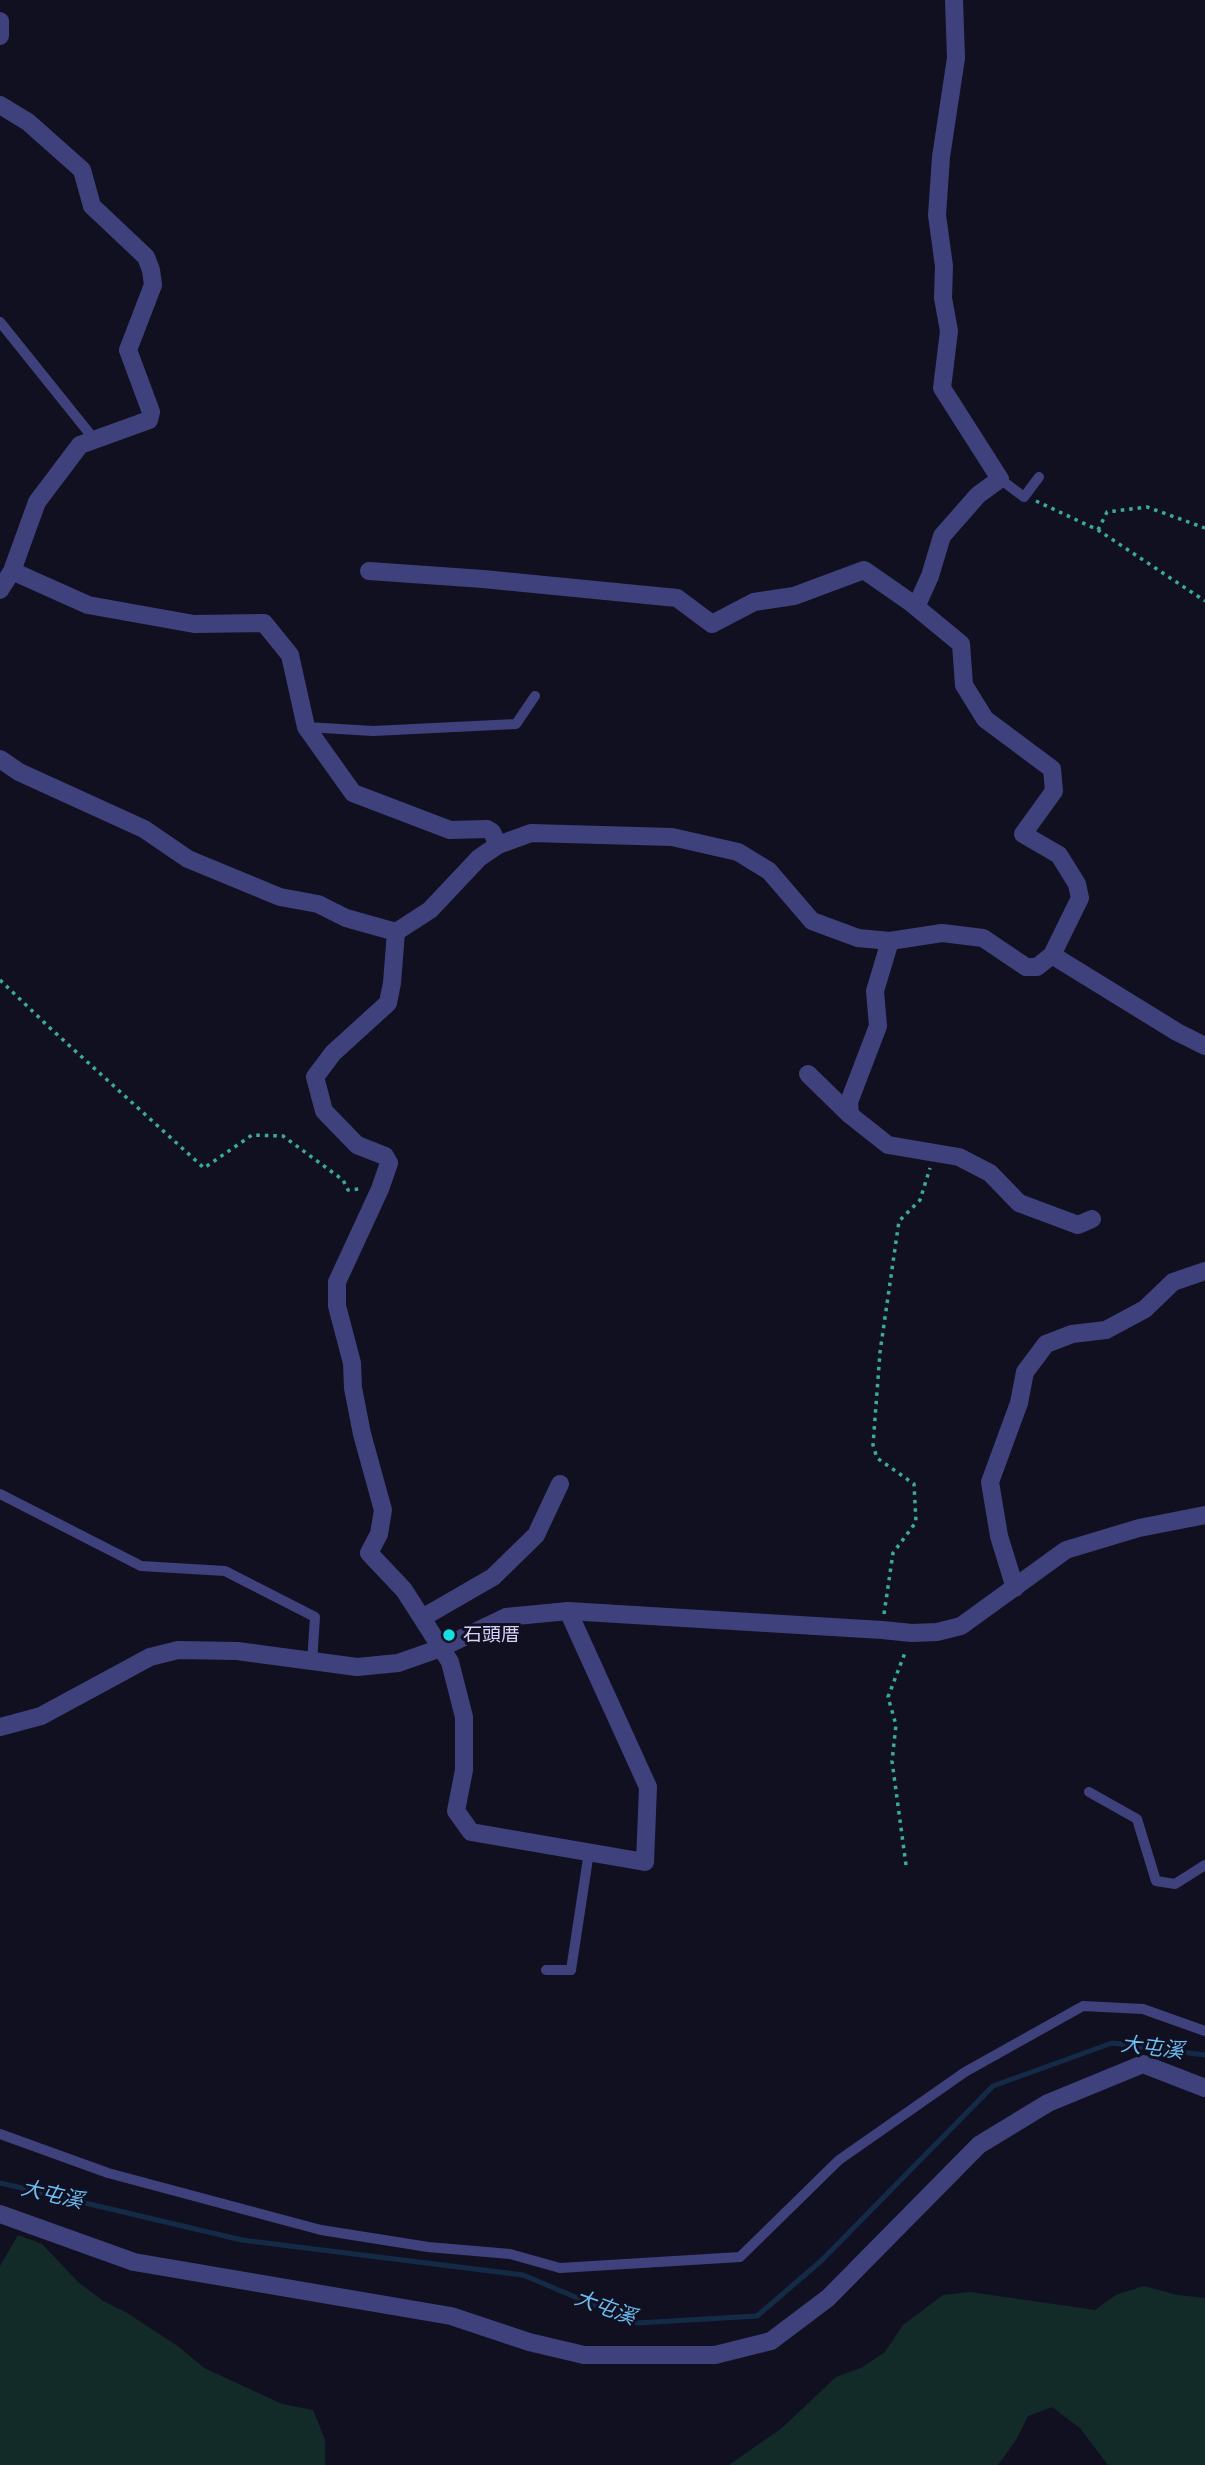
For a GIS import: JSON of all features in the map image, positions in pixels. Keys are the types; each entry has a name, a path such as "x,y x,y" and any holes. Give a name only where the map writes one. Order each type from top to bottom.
{"street":[{"path":"916,607 930,576 942,536 978,495 1000,480 942,388 949,331 943,298 944,266 937,215 941,157 956,58 954,0"},
{"path":"0,22 0,36"},
{"path":"0,105 28,122 82,170 92,206 146,257 151,270 152,285 128,350 150,412 149,420 80,444 37,502 12,572 0,590"},
{"path":"0,759 19,772 144,829 188,859 279,897 318,904 346,918 396,932 430,910 479,858 498,845 531,833 672,836 738,852 769,872 812,921 858,938 890,941 942,933 983,937 1026,967 1037,967 1052,955 1080,898 1077,884 1059,855 1023,834 1054,791 1052,769 985,719 964,685 961,644 916,607 864,570 794,596 754,602 712,624 677,598 369,571"},
{"path":"12,572 88,605 194,624 264,623 290,655 306,727 353,793 450,830 486,829 492,832 498,845"},
{"path":"396,932 388,1003 333,1053 315,1077 324,1111 357,1145 385,1156 389,1163 380,1189 337,1282 337,1306 352,1363 353,1388 362,1434 383,1510 379,1534 369,1553 404,1590 450,1662 464,1717 464,1770 456,1811 471,1832 645,1862 648,1787 568,1611"},
{"path":"850,1115 849,1102 878,1026 875,991 890,941"},
{"path":"1052,955 1177,1032 1205,1046"},
{"path":"808,1074 850,1115 888,1145 959,1157 990,1173 1019,1203 1078,1225 1092,1219"},
{"path":"1015,1588 999,1536 990,1482 1019,1403 1025,1373 1046,1344 1072,1334 1106,1330 1145,1310 1172,1282 1205,1271"},
{"path":"422,1618 493,1577 536,1535 560,1484"},
{"path":"0,1727 41,1716 150,1657 178,1650 237,1651 357,1667 384,1665 441,1648 506,1617 568,1611 912,1633 937,1632 961,1626 1066,1550 1139,1528 1205,1516"},
{"path":"0,2214 134,2262 451,2316 528,2342 584,2355 715,2355 771,2341 828,2298 979,2145 1048,2103 1143,2064 1205,2088"}],"lane":[{"path":"0,322 93,439"},
{"path":"1000,480 1024,497 1039,477"},
{"path":"306,727 373,731 516,724 535,696"},
{"path":"0,1494 141,1566 225,1571 315,1617 312,1663"},
{"path":"1090,1792 1138,1819 1156,1881 1175,1884 1205,1865"},
{"path":"546,1970 571,1970 589,1852"},
{"path":"0,2134 108,2174 321,2230 428,2247 510,2254 560,2268 740,2257 839,2160 965,2072 1083,2006 1143,2009 1205,2031"}],"path":[{"path":"1025,495 1098,530 1205,601"},
{"path":"1098,530 1107,512 1147,507 1205,528"},
{"path":"0,979 204,1168 252,1135 283,1136 342,1180 348,1190 380,1189"},
{"path":"882,1630 893,1553 916,1522 914,1484 877,1458 873,1445 880,1352 899,1221 920,1200 935,1153"},
{"path":"906,1866 892,1761 896,1725 888,1697 912,1633"}],"green space":[{"path":"18,2235 42,2244 79,2283 103,2301 127,2313 179,2347 204,2368 282,2404 313,2410 325,2440 325,2465 0,2465 0,2266"},
{"path":"1144,2286 1177,2295 1205,2298 1205,2465 1108,2465 1080,2428 1052,2407 1028,2416 1016,2440 998,2465 729,2465 782,2428 836,2377 861,2368 885,2352 903,2325 943,2295 970,2292 1095,2310 1116,2295"}],"waterway":[{"name":"大屯溪","path":"0,2183 242,2240 523,2275 637,2323 757,2316 821,2261 993,2086 1112,2043 1205,2055"}],"place":[{"name":"石頭厝","path":"449,1635"}]}
